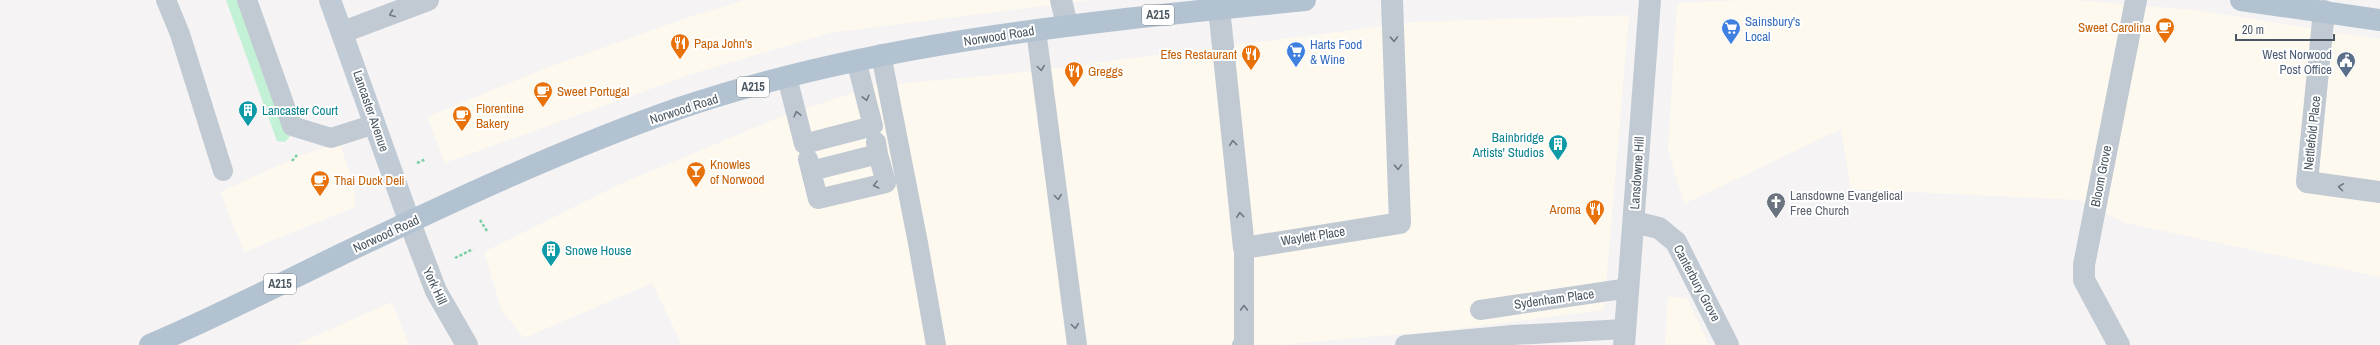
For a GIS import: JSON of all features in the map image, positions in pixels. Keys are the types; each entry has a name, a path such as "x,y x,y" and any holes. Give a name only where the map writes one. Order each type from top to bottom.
{"main road":[{"name":"Norwood Road","path":"150,345 410,223 575,148 681,108 787,77 881,54 1066,25 1305,0"},
{"path":"2241,0 2269,2 2380,20"}],"street":[{"name":"Lancaster Avenue","path":"330,0 343,32 410,223"},
{"path":"343,32 428,0"},
{"path":"1061,0 1066,25"},
{"name":"Waylett Place","path":"1244,248 1400,223 1392,0"},
{"name":"Lansdowne Hill","path":"1625,337 1650,0"},
{"name":"Bloom Grove","path":"2119,345 2084,280 2084,265 2136,0"},
{"path":"1219,8 1244,248"},
{"name":"Nettlefold Place","path":"2324,11 2307,182 2380,192"},
{"name":"Canterbury Grove","path":"1634,222 1659,228 1676,242 1728,345"},
{"name":"York Hill","path":"410,223 436,291 467,345"}],"lane":[{"path":"166,0 180,34 223,171"},
{"path":"247,0 292,126 331,138 375,124"},
{"path":"1036,30 1077,345"},
{"path":"881,54 918,243 936,345"},
{"path":"787,77 818,199 886,183 856,60"},
{"path":"804,144 873,126"},
{"path":"811,171 878,154"},
{"path":"1242,345 1244,344 1244,248"},
{"name":"Sydenham Place","path":"1480,310 1628,288"},
{"path":"1405,345 1513,334 1625,337"}],"path":[{"path":"417,163 426,159"},
{"path":"477,214 487,231"},
{"path":"455,258 473,249"}],"shaded area":[{"path":"745,0 1090,0 830,33 692,74 445,163 427,117 546,68 692,16"},
{"path":"1746,0 2075,0 2195,10 2380,39 2380,277 2125,223 2077,200 1851,189 1841,129 1684,204 1668,149 1677,3"},
{"path":"1629,15 1604,310 1449,330 1277,345 682,345 652,283 524,338 502,311 484,252 618,185 780,117 873,86 1017,73 1414,22"},
{"path":"340,143 355,190 355,207 244,252 220,192 304,154"},
{"path":"1668,297 1687,298 1709,345 1665,345"},
{"path":"392,302 409,345 295,345"}],"green space":[{"path":"226,0 237,0 284,129 290,136 285,142 277,141"}],"place":[{"name":"Sweet Carolina","path":"2165,44"},
{"name":"Sainsbury's Local","path":"1731,45"},
{"name":"Papa John's","path":"680,60"},
{"name":"Harts Food & Wine","path":"1296,68"},
{"name":"Efes Restaurant","path":"1251,71"},
{"name":"West Norwood Post Office","path":"2346,78"},
{"name":"Greggs","path":"1074,88"},
{"name":"Sweet Portugal","path":"543,108"},
{"name":"Lancaster Court","path":"248,127"},
{"name":"Florentine Bakery","path":"462,132"},
{"name":"Bainbridge Artists' Studios","path":"1558,161"},
{"name":"Knowles of Norwood","path":"696,188"},
{"name":"Thai Duck Deli","path":"320,197"},
{"name":"Lansdowne Evangelical Free Church","path":"1776,219"},
{"name":"Aroma","path":"1595,226"},
{"name":"Snowe House","path":"551,267"}]}
